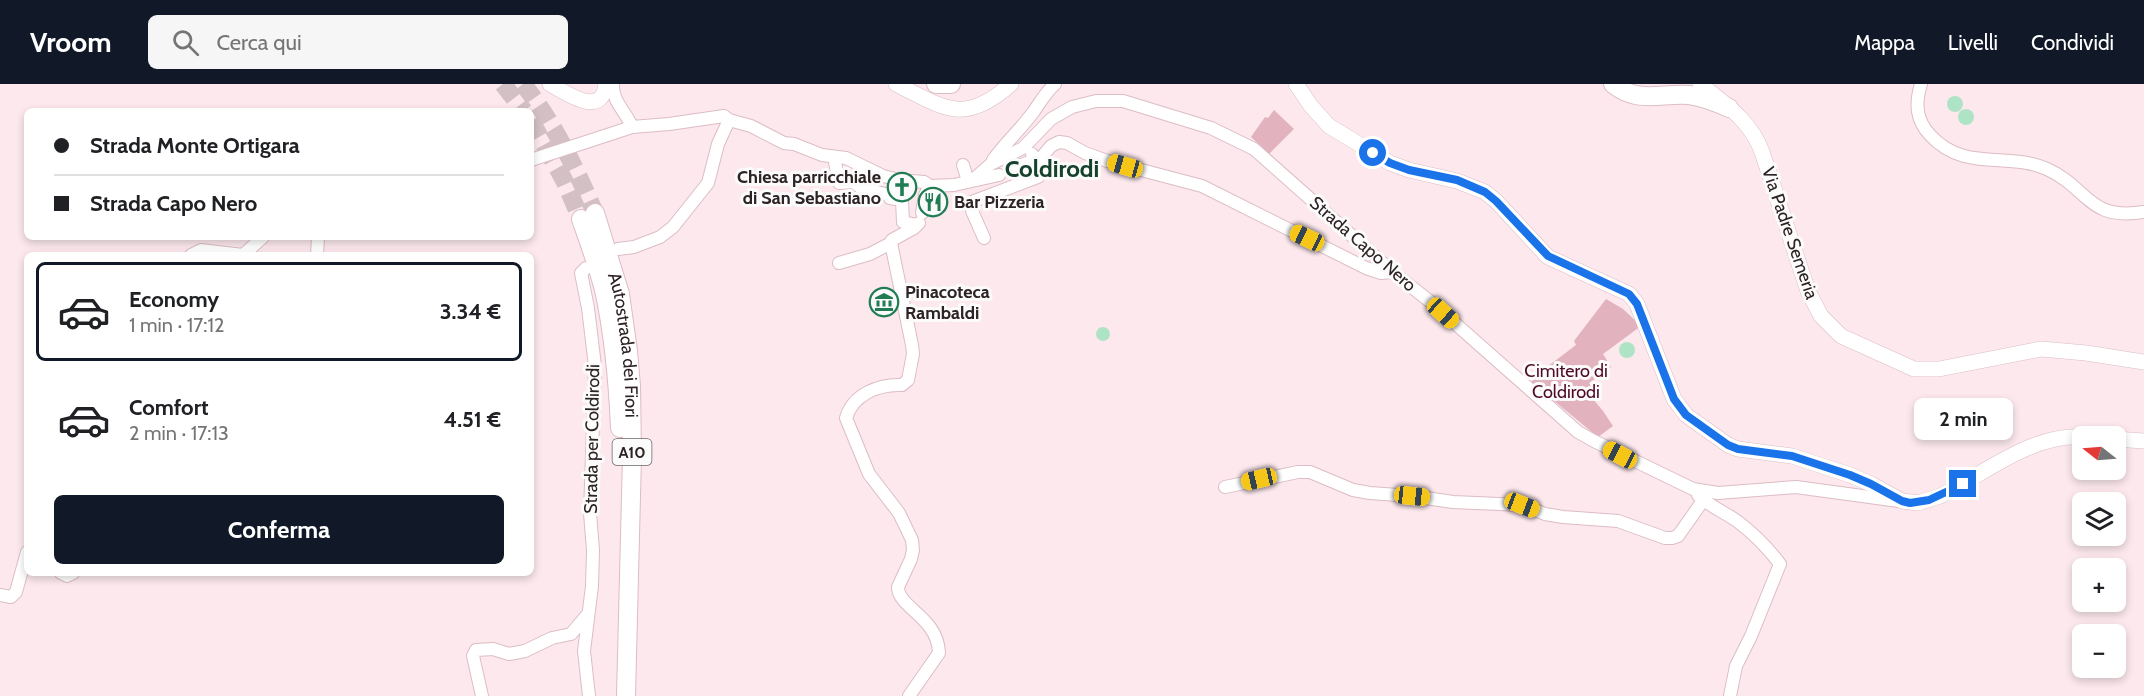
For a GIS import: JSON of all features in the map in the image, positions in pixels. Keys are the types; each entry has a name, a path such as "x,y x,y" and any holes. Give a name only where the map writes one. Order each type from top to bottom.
{"highway":[{"path":"936,84 951,84"},
{"path":"1613,84 1623,92 1632,94 1661,88 1699,97 1729,108"},
{"name":"Autostrada dei Fiori","path":"615,696 620,465 619,405 608,308 588,216 620,294 630,374 632,456 626,696"}],"main road":[{"path":"550,84 579,100 591,102 601,98 606,84"},
{"path":"896,84 945,108 955,110 969,109 1002,93 1011,84"},
{"path":"1296,84 1329,126 1390,163 1409,170 1457,180 1485,192 1548,256 1629,294 1637,304 1674,399 1686,415 1738,449 1792,456 1850,475 1902,501 1918,503 1940,496 2028,447 2049,440 2072,436"},
{"name":"Via Padre Semeria","path":"1700,84 1747,123 1759,143 1808,291 1821,316 1841,336 1914,369 1939,369 2041,349 2144,362"},
{"path":"2126,440 2144,441"}],"street":[{"path":"613,84 612,93 615,101 629,119 632,127"},
{"path":"991,164 1003,146 1034,110 1043,95 1055,84"},
{"path":"1921,84 1918,94 1918,112 1922,126 1936,142 1961,157 2019,163 2047,169 2104,211 2125,215 2144,212"},
{"name":"Strada Capo Nero","path":"968,181 991,164 1023,148 1051,119 1072,107 1096,101 1123,101 1202,125 1245,142 1578,432 1620,455 1707,496"},
{"path":"534,159 632,127 724,116 729,120 751,126 784,143 834,157 846,158 883,176 924,182 930,186 968,181 1005,172 1041,158 1059,142 1067,143 1107,161 1202,186 1366,268 1381,273 1392,272"},
{"path":"618,249 634,247 660,237 673,227 708,183 718,144 729,120"},
{"path":"970,206 1038,177 1036,160 1026,144"},
{"path":"834,157 839,183 854,182 861,188 902,200 902,220 920,220"},
{"path":"963,165 968,181 970,206 984,238"},
{"path":"839,263 870,254 891,243 920,220 925,195 930,186"},
{"path":"246,252 260,240"},
{"path":"891,243 912,345 913,354 908,380 902,385 875,388 860,398 847,412 846,418 869,474 899,513 912,540 911,560 898,586 900,598 921,615 932,628 939,646 939,653 909,696"},
{"path":"197,252 201,250 218,252"},
{"name":"Strada per Coldirodi","path":"586,268 581,273 595,366 590,513 593,550 584,651 589,696"},
{"path":"1225,487 1298,472 1310,472 1353,490 1453,502 1515,504 1545,514 1563,517 1618,521 1665,538 1678,536 1707,496 1718,493 1796,487 1902,501"},
{"path":"1707,496 1759,539 1780,564 1751,636 1736,666 1730,696"},
{"path":"0,595 11,597 16,592 24,563"},
{"path":"482,696 473,656 476,650 493,649 509,654 525,651 552,638 571,634 589,613"}],"green space":[{"path":"1274,110 1294,129 1269,154 1251,137 1265,117 1268,118"},
{"name":"Cimitero di Coldirodi","path":"1606,299 1623,309 1641,326 1603,354 1611,367 1589,383 1592,387 1588,393 1613,426 1598,437 1531,382 1576,345 1574,341"}],"shaded area":[{"path":"1955,96 1961,98 1963,104 1961,110 1955,112 1949,110 1947,104 1949,98"},
{"path":"1966,109 1972,111 1974,117 1972,123 1966,125 1960,123 1958,117 1960,111"},
{"path":"1100,327 1106,327 1110,334 1106,341 1100,341 1096,337 1096,331"},
{"path":"1627,342 1635,350 1627,358 1619,350"}],"tunnel":[{"path":"503,84 522,108"},
{"path":"523,84 545,114 563,146 595,213"},
{"path":"534,126 564,180 581,219"}],"place":[{"name":"Chiesa parricchiale di San Sebastiano","path":"902,187"},
{"name":"Bar Pizzeria","path":"933,202"},
{"name":"Pinacoteca Rambaldi","path":"884,302"}],"district":[{"name":"Coldirodi","path":"1052,168"}],"route":[{"path":"1373,153 1409,170 1457,180 1485,192 1548,256 1629,294 1637,304 1648,329 1674,399 1686,415 1728,445 1738,449 1792,456 1850,475 1910,503 1929,500 1963,484"}]}
